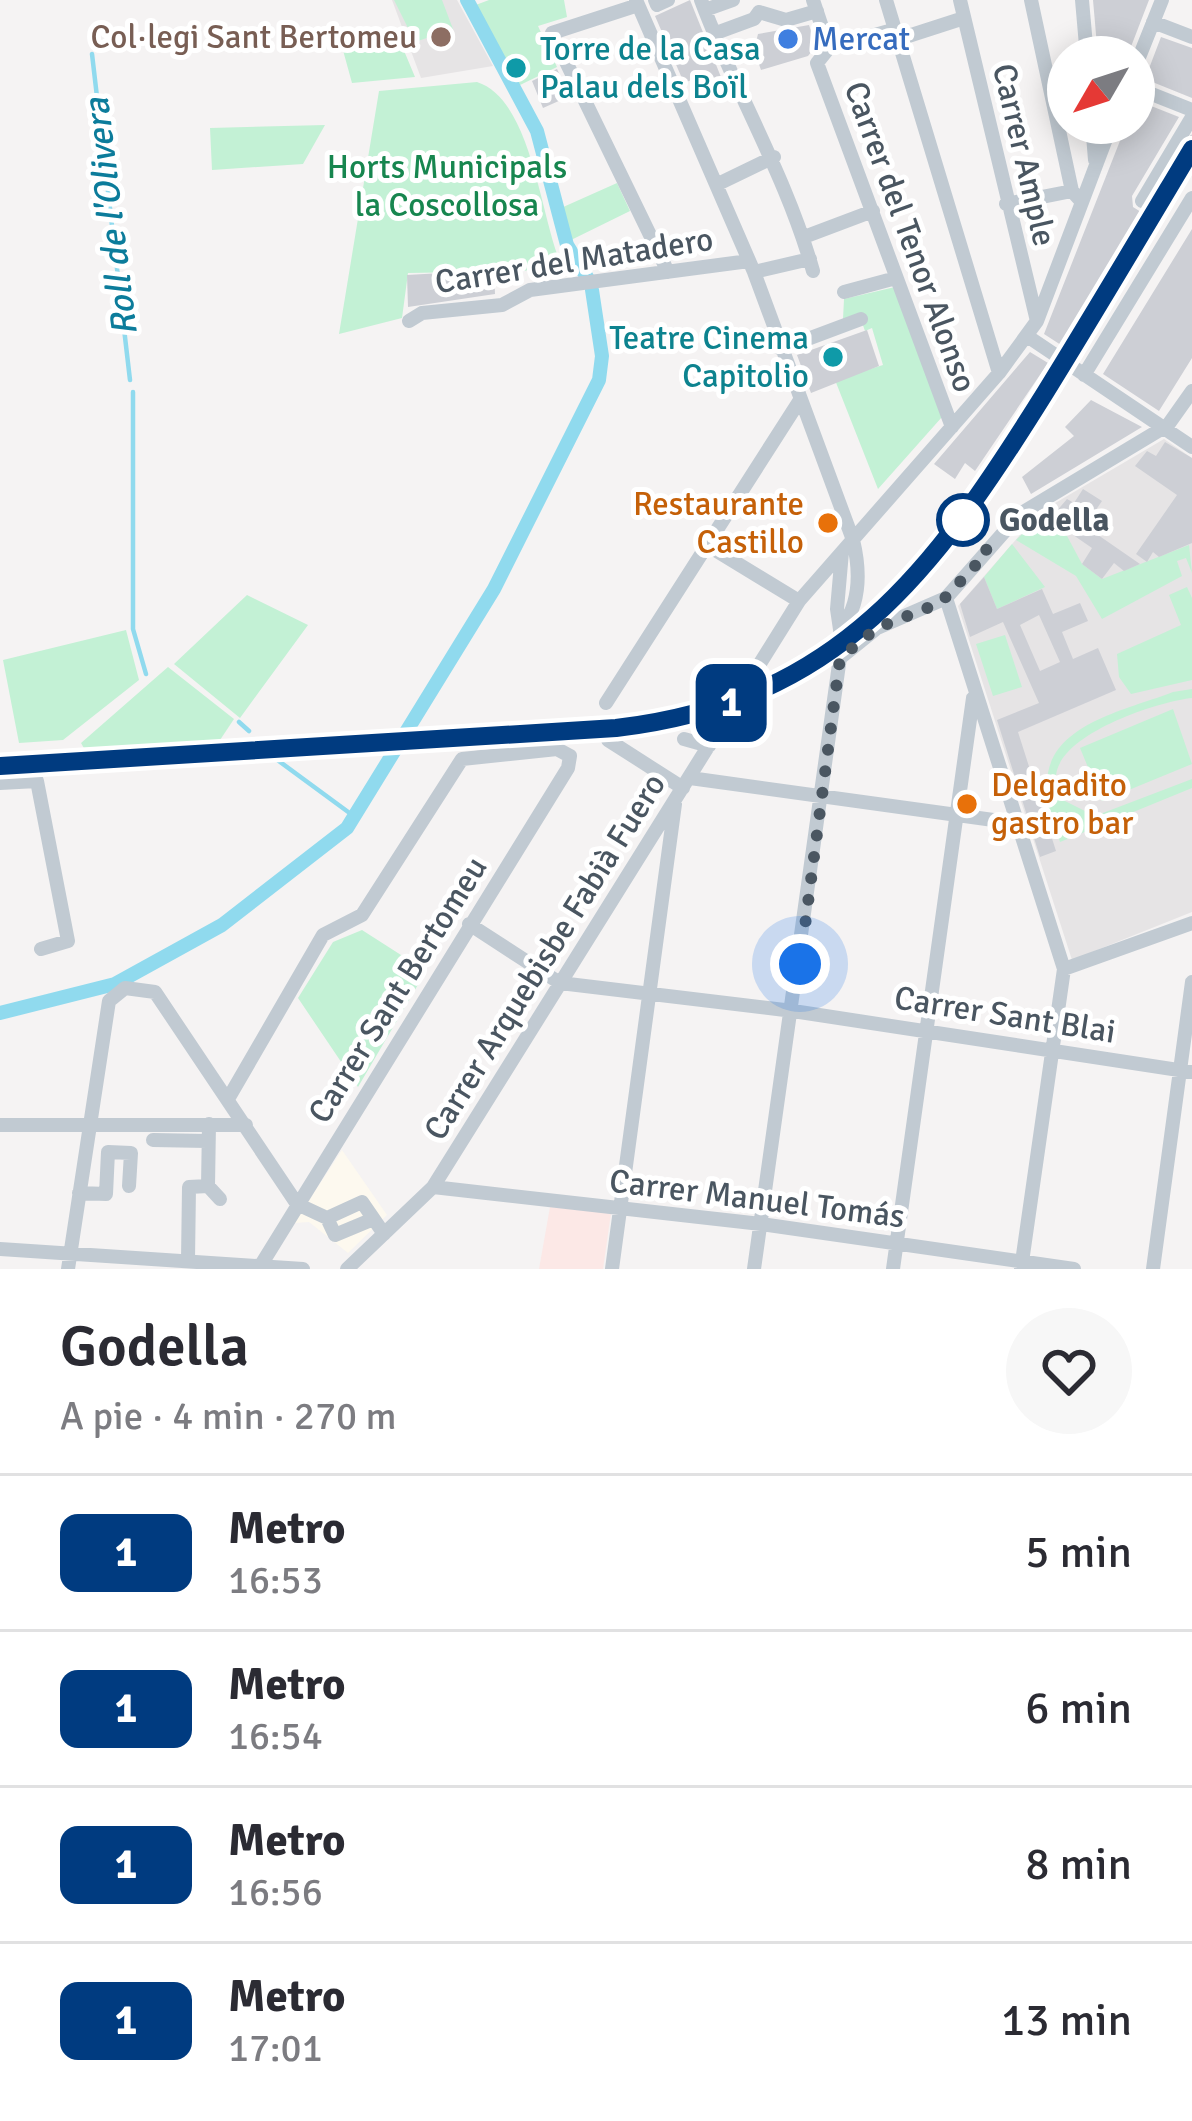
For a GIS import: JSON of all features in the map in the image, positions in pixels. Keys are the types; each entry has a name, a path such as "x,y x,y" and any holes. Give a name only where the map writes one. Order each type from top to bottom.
{"street":[{"path":"656,0 657,5 668,0"},
{"path":"733,0 703,5 804,236 873,211"},
{"path":"886,0 999,373"},
{"name":"Carrer Ample","path":"960,0 1036,321"},
{"path":"1006,204 1076,196 1031,0"},
{"path":"1082,0 1085,36"},
{"path":"1147,36 1162,0"},
{"path":"668,272 552,33 637,2 751,267 848,546 837,609 843,626 840,658 794,1011 754,1269"},
{"path":"716,33 754,20 754,6 786,20 815,5"},
{"name":"Carrer del Tenor Alonso","path":"815,5 830,48 817,63 952,427"},
{"path":"830,48 964,18"},
{"path":"1153,22 1192,37"},
{"path":"1142,201 1192,113 1155,96"},
{"path":"1094,144 1095,162"},
{"name":"Carrer Arquebisbe Fabià Fuero","path":"346,1269 434,1187 799,602 1027,335 1036,321 1076,196 1103,144"},
{"path":"718,184 773,157"},
{"path":"1084,375 1192,199"},
{"name":"Carrer del Matadero","path":"409,321 422,313 502,305 530,290 668,272 811,265 804,236"},
{"path":"844,292 896,278"},
{"path":"781,349 861,320"},
{"path":"1027,335 1192,447"},
{"path":"840,658 877,628 946,598 1020,514 1162,429 1192,392"},
{"path":"606,703 800,400"},
{"path":"707,544 799,602"},
{"path":"946,598 1064,969 1022,1265"},
{"path":"893,1269 974,692"},
{"path":"684,739 710,746"},
{"path":"608,740 683,788 821,795 1016,823"},
{"name":"Carrer Sant Bertomeu","path":"228,1099 323,935 362,915 466,755 557,749 570,756 568,768 261,1265"},
{"path":"0,783 37,781 68,941 41,949"},
{"path":"612,1269 683,788"},
{"path":"1064,969 1192,922"},
{"name":"Carrer Sant Blai","path":"469,924 560,983 1051,1047 1186,1071"},
{"path":"1153,1269 1186,1071 1192,982"},
{"path":"68,1269 109,1000 125,988 155,992 297,1204 327,1218 362,1202 384,1234"},
{"path":"0,1125 89,1121 208,1132"},
{"path":"152,1140 245,1125"},
{"path":"208,1132 208,1186 220,1199"},
{"path":"79,1193 106,1195 108,1152 130,1153 129,1186"},
{"path":"188,1260 189,1187 208,1186"},
{"name":"Carrer Manuel Tomás","path":"434,1187 761,1224 1074,1269"},
{"path":"0,1249 303,1269"}],"shaded area":[{"name":"Col·legi Sant Bertomeu","path":"392,0 457,0 493,66 421,78"},
{"path":"1164,439 1192,458 1192,912 1072,960 958,606 1040,512"},
{"path":"342,1150 387,1215 348,1253 309,1222 294,1223"},
{"path":"550,1207 611,1213 603,1269 539,1269"}],"green space":[{"path":"394,0 442,0 453,29 415,42"},
{"path":"489,0 564,0 567,17 538,26 557,67 518,86 473,6"},
{"path":"397,34 415,77 352,83 341,43 353,49"},
{"name":"Horts Municipals la Coscollosa","path":"477,82 510,110 522,134 560,262 524,271 408,273 402,318 339,334 379,91"},
{"path":"325,125 303,164 212,170 210,128"},
{"path":"617,183 630,211 569,241 561,208"},
{"path":"895,287 942,417 878,489 835,380 883,365 872,328 865,331 859,314 843,319 844,299"},
{"path":"1051,506 1082,564 1102,579 1189,545 1192,573 1186,558 1177,561 1182,576 1102,619 1076,576 1016,540"},
{"path":"1012,544 1045,587 997,609 984,577"},
{"path":"1187,587 1192,598 1192,680 1131,694 1119,677 1117,654 1181,625 1169,595"},
{"path":"247,595 308,625 240,718 174,664"},
{"path":"126,630 139,680 63,740 19,743 3,660"},
{"path":"1005,635 1022,687 993,696 976,644"},
{"path":"168,667 234,719 220,740 85,750 81,743"},
{"path":"1192,689 1192,698 1149,708 1097,730 1060,762 1056,781 1065,801 1095,816 1192,779 1192,788 1060,842 1041,785 1047,783 1061,746 1113,713"},
{"path":"1173,709 1192,764 1102,801 1080,748"},
{"path":"362,930 426,971 358,1087 298,998 333,942"}],"building":[{"path":"690,0 725,87 703,100 694,79 684,83 655,16"},
{"path":"1093,0 1149,0 1135,36 1096,36"},
{"name":"Mercat","path":"809,25 816,46 808,56 761,70 754,50 758,34"},
{"path":"1161,37 1192,48 1192,98 1155,83 1155,53"},
{"path":"557,69 570,96 543,108 532,81"},
{"path":"1155,108 1179,117 1132,196 1133,207 1141,212 1061,345 1044,334 1119,144 1155,144"},
{"path":"1192,229 1192,358 1159,411 1103,374"},
{"path":"494,270 495,294 408,307 407,275"},
{"name":"Teatre Cinema Capitolio","path":"867,330 879,366 811,393 797,355"},
{"path":"1030,352 1048,363 975,471 965,463 955,479 934,464"},
{"path":"1091,400 1142,427 1031,494 1022,477 1074,436 1065,427"},
{"path":"1165,442 1192,458 1192,543 1159,557 1153,552 1147,562 1136,554 1177,495 1135,466 1147,451 1156,456"},
{"path":"1083,489 1102,501 1085,526 1140,564 1124,571 1114,563 1102,579 1082,564 1092,548 1063,528 1068,522 1055,513 1067,499 1074,503"},
{"path":"984,577 997,609 1042,589 1053,614 1080,603 1088,621 1062,632 1073,659 1098,648 1116,690 1018,732 1056,851 1040,857 997,720 1039,703 1003,622 970,637 960,604","holes":["1039,615 1060,662 1040,671 1020,625"]}],"waterway":[{"path":"467,0 537,131 567,245 588,279"},
{"name":"Roll de l'Olivera","path":"92,54 130,380"},
{"path":"0,1013 115,984 222,925 347,828 494,589 599,380 602,356 592,290"},
{"name":"Roll de l'Olivera","path":"133,392 133,629 146,674"},
{"path":"239,722 249,731"},
{"path":"272,756 355,817"}],"railway":[{"path":"0,761 650,718 768,681 860,623 947,533 1192,137"}],"metro line":[{"name":"1","path":"0,766 616,728 689,716 760,692 874,619 948,541 1036,407 1192,149"}],"place":[{"name":"Col·legi Sant Bertomeu","path":"441,37"},
{"name":"Mercat","path":"788,39"},
{"name":"Torre de la Casa Palau dels Boïl","path":"516,68"},
{"name":"Teatre Cinema Capitolio","path":"833,357"},
{"name":"Godella","path":"963,520"},
{"name":"Restaurante Castillo","path":"828,523"},
{"name":"Delgadito gastro bar","path":"967,804"}],"route":[{"path":"800,964 840,658 877,628 940,603 960,584 988,552 963,520"}]}
